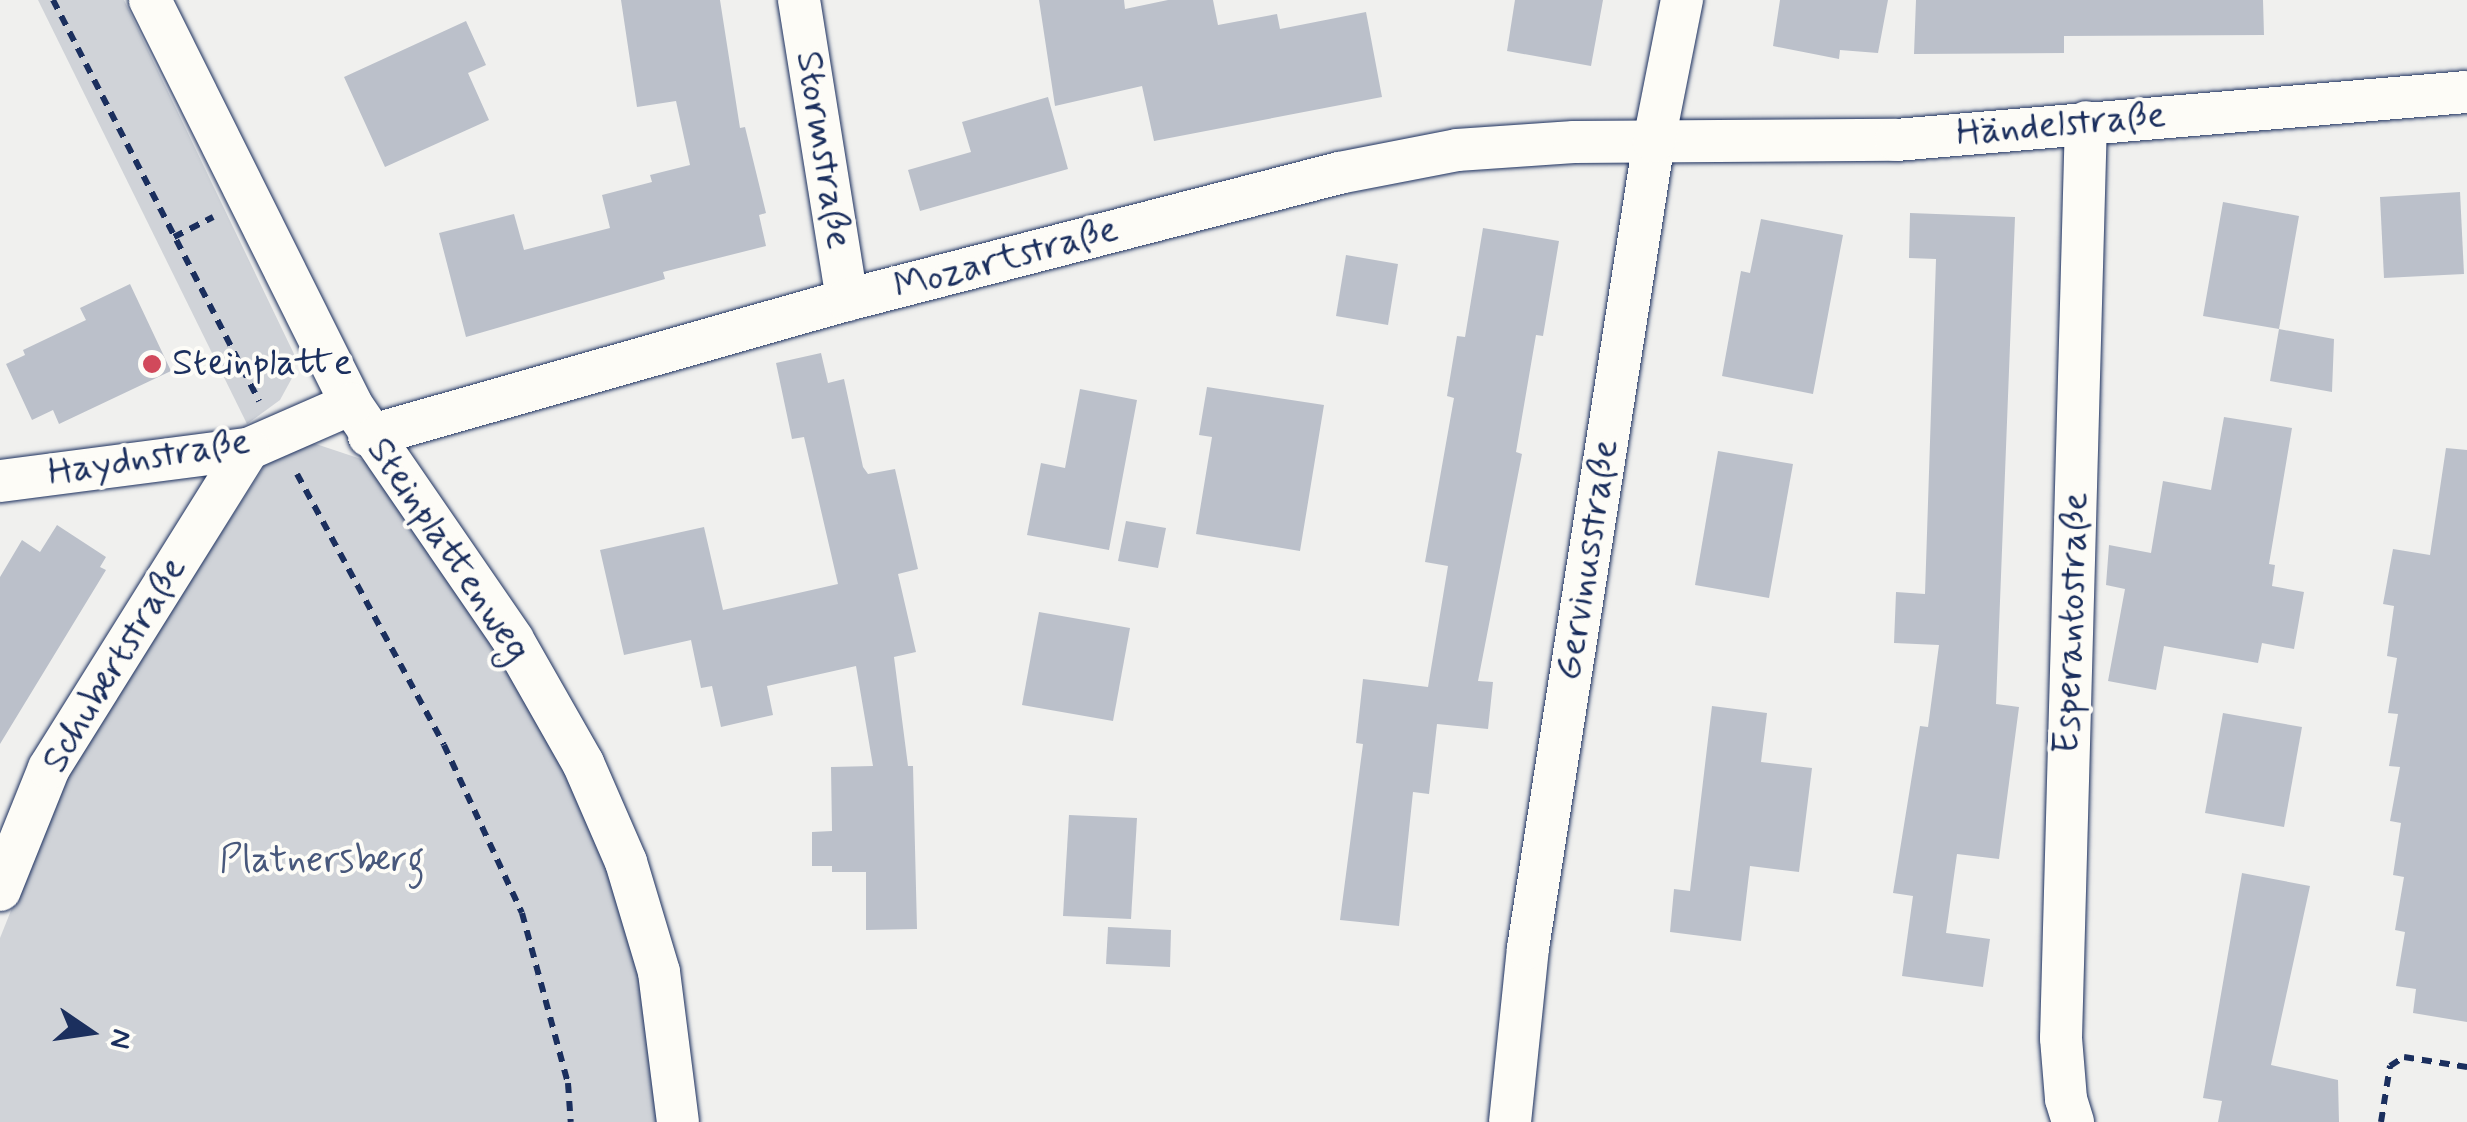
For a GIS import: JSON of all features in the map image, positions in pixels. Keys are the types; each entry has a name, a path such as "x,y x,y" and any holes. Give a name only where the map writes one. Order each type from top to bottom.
{"street":[{"name":"Steinplattenweg","path":"150,0 360,420 514,640 583,763 626,862 659,972 678,1122"},
{"name":"Stormstraße","path":"799,0 848,300"},
{"name":"Gervinusstraße","path":"1510,1122 1528,948 1654,141 1682,0"},
{"name":"Händelstraße","path":"1654,141 1896,140 2467,92"},
{"name":"Esperantostraße","path":"2074,1122 2066,1098 2060,1038 2086,122"},
{"name":"Mozartstraße","path":"360,420 848,300 1339,173 1457,150 1654,141"},
{"name":"Haydnstraße","path":"0,481 262,442 360,420"},
{"name":"Schubertstraße","path":"0,890 48,768 262,442"}],"path":[{"path":"52,0 262,442 444,745 522,913 568,1083 571,1122"},
{"path":"2381,1122 2390,1066 2404,1057 2467,1067"}],"green space":[{"path":"38,0 124,0 294,354 292,378 280,400 247,424"},
{"name":"Platnersberg","path":"313,443 364,460 521,672 626,910 652,1021 662,1122 0,1122 0,938 64,778 265,465"}],"building":[{"path":"621,0 720,0 740,128 745,127 766,213 759,215 766,246 663,272 665,279 466,337 439,233 514,214 524,250 610,228 602,195 652,182 650,175 690,165 676,101 637,107"},
{"path":"1039,0 1124,0 1125,9 1168,0 1213,0 1218,25 1277,14 1280,29 1366,12 1382,97 1154,141 1142,86 1055,106"},
{"path":"1515,0 1603,0 1591,66 1507,51"},
{"path":"1780,0 1888,0 1878,53 1840,50 1839,59 1773,46"},
{"path":"1916,0 2263,0 2264,35 2064,36 2064,53 1914,54"},
{"path":"466,21 486,65 468,73 489,120 385,167 344,77"},
{"path":"1048,97 1068,169 920,211 908,170 971,152 962,122"},
{"path":"2460,192 2464,274 2384,278 2380,197"},
{"path":"2223,202 2299,216 2279,329 2203,316"},
{"path":"1910,213 2015,217 1996,704 2019,707 1999,859 1957,854 1946,933 1990,939 1983,987 1902,976 1913,896 1893,893 1920,726 1928,727 1939,645 1894,643 1896,592 1925,594 1936,259 1909,258"},
{"path":"1761,219 1843,235 1813,394 1722,376 1741,271 1750,273"},
{"path":"1483,228 1559,241 1543,336 1536,335 1516,452 1522,454 1478,681 1493,682 1488,729 1437,724 1429,794 1413,792 1399,926 1340,920 1363,744 1356,743 1363,679 1428,687 1448,566 1425,562 1454,398 1447,396 1457,336 1465,337"},
{"path":"1346,255 1398,264 1388,325 1336,316"},
{"path":"130,284 171,371 59,424 53,410 32,420 6,364 25,355 23,350 86,320 80,308"},
{"path":"2279,329 2334,339 2332,392 2270,381"},
{"path":"821,353 828,383 844,379 863,467 868,474 895,469 918,569 898,574 916,652 894,657 908,766 913,766 917,929 866,930 866,872 832,872 832,866 812,866 812,832 832,831 831,767 873,766 856,666 767,686 773,715 721,727 712,686 701,688 691,640 624,655 600,550 704,527 723,610 838,584 804,437 792,439 776,363"},
{"path":"1207,387 1324,405 1300,551 1196,534 1212,437 1199,435"},
{"path":"1080,389 1137,400 1109,550 1027,535 1041,463 1065,468"},
{"path":"2224,417 2292,428 2269,564 2275,565 2272,586 2304,592 2294,649 2262,643 2258,663 2164,646 2156,690 2108,681 2125,589 2106,585 2109,545 2151,553 2163,481 2211,490"},
{"path":"2446,448 2467,450 2467,1022 2413,1013 2416,989 2396,986 2405,932 2395,930 2404,877 2393,875 2401,823 2390,821 2400,767 2389,766 2398,714 2388,713 2397,658 2387,656 2394,606 2383,604 2393,549 2430,555"},
{"path":"1718,451 1793,464 1769,598 1695,585"},
{"path":"1126,521 1166,528 1158,568 1118,561"},
{"path":"57,525 106,557 100,567 106,570 0,744 0,577 22,540 40,552"},
{"path":"1039,612 1130,628 1113,721 1022,705"},
{"path":"1712,706 1767,713 1761,762 1812,768 1799,872 1750,866 1741,941 1670,932 1674,889 1690,891"},
{"path":"2223,713 2302,727 2284,827 2205,813"},
{"path":"1069,815 1137,818 1131,919 1063,916"},
{"path":"2242,873 2310,886 2271,1065 2338,1080 2339,1122 2218,1122 2222,1101 2203,1098"},
{"path":"1108,927 1171,930 1170,967 1106,964"}],"place":[{"name":"Steinplatte","path":"152,364"}]}
